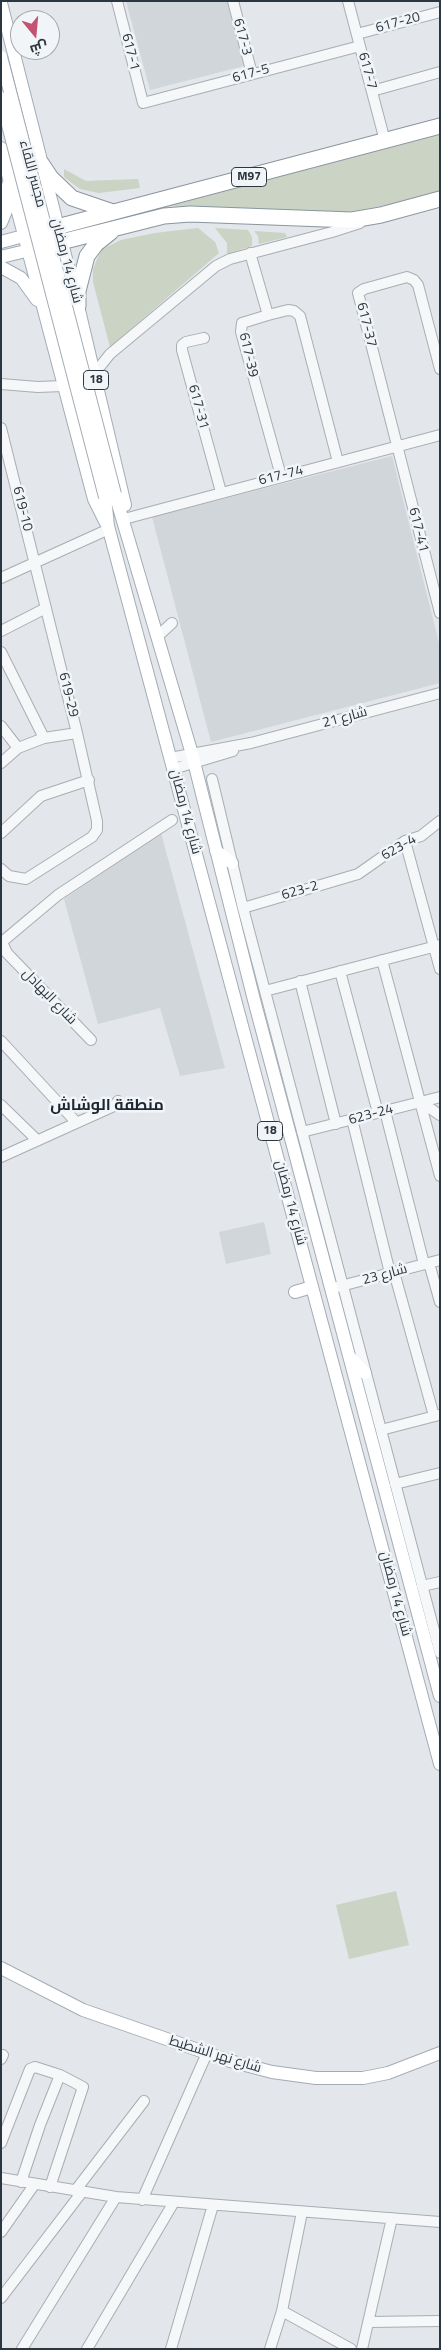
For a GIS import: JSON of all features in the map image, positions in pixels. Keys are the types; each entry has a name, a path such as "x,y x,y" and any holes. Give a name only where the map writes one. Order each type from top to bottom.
{"highway":[{"name":"M97","path":"58,243 116,220 440,126"},
{"path":"42,165 51,178 72,198 116,220 87,256 78,291 78,306"},
{"name":"M97","path":"54,227 177,214 337,220 381,215 440,199"}],"main road":[{"name":"شارع 14 رمضان","path":"1,3 42,165 54,227 78,306 123,493 124,519"},
{"name":"مجسر اللقاء","path":"1,58 110,495"},
{"name":"مجسر اللقاء","path":"1,98 110,495"},
{"name":"شارع 14 رمضان","path":"1,148 31,250 44,315 94,500 100,516 109,527"},
{"path":"39,181 42,165"},
{"path":"9,174 18,186"},
{"path":"1,223 6,211 9,174"},
{"path":"1,242 27,235"},
{"path":"1,257 31,250"},
{"path":"1,267 21,278 36,299 44,315"},
{"name":"شارع 14 رمضان","path":"110,495 124,519 193,759 216,852 315,1205 336,1288 348,1356 440,1696"},
{"name":"شارع 14 رمضان","path":"110,495 109,527 440,1764"},
{"path":"216,852 232,863"},
{"path":"295,1292 312,1287"},
{"path":"348,1356 366,1373"},
{"name":"شارع نهر الشطيط","path":"1,1968 41,1990 84,2010 207,2053 272,2072 337,2079 388,2073 440,2053"}],"street":[{"name":"617-1","path":"117,1 143,103"},
{"name":"617-3","path":"233,1 252,74"},
{"name":"617-7","path":"348,1 385,141"},
{"name":"617-20","path":"357,34 440,12"},
{"name":"617-5","path":"143,103 360,46"},
{"path":"372,91 440,72"},
{"path":"94,374 110,354 216,266 250,253 332,232 381,215"},
{"path":"250,253 268,315"},
{"name":"617-37","path":"397,446 358,293 364,289 407,277 414,280 418,285 440,369"},
{"name":"617-39","path":"281,476 241,332 242,323 288,310 294,311 300,316 338,462"},
{"name":"617-31","path":"204,338 186,342 182,345 182,350 222,492"},
{"path":"1,384 38,388 63,386"},
{"name":"619-10","path":"1,428 35,562"},
{"name":"617-74","path":"124,519 440,435"},
{"name":"617-41","path":"397,446 440,613"},
{"path":"1,578 109,527"},
{"name":"619-29","path":"1,869 9,876 26,879 92,837 97,830 89,780 35,562"},
{"path":"1,631 46,608"},
{"path":"158,636 172,623"},
{"path":"1,652 44,738"},
{"name":"شارع 21","path":"172,763 440,694"},
{"path":"1,726 18,748"},
{"path":"1,762 18,748 44,738 77,733"},
{"path":"212,779 243,908 302,1132 315,1205"},
{"path":"1,833 41,796 89,780"},
{"path":"3,953 2,942 58,895 172,820"},
{"name":"623-4","path":"358,874 405,842 421,836 440,821"},
{"path":"405,842 437,945 440,969"},
{"name":"623-2","path":"243,908 358,874"},
{"path":"265,991 437,945"},
{"name":"شارع البهادل","path":"3,953 91,1040"},
{"path":"382,960 440,1176"},
{"path":"340,971 381,1112 440,1302"},
{"path":"300,981 336,1124"},
{"path":"1,1042 76,1122"},
{"name":"623-24","path":"302,1132 440,1097"},
{"path":"2,1156 114,1106 118,1101"},
{"path":"420,1102 440,1115"},
{"path":"1,1105 37,1140"},
{"path":"352,1120 392,1273 437,1415 381,1430"},
{"name":"شارع 23","path":"336,1288 440,1260"},
{"path":"336,1288 366,1373 440,1653"},
{"path":"395,1484 440,1473"},
{"path":"422,1586 440,1582"},
{"path":"142,2200 207,2053"},
{"path":"1,2144 30,2069 35,2067 60,2075 84,2090 50,2187"},
{"path":"21,2182 40,2125 60,2075"},
{"path":"3,2293 144,2101"},
{"path":"1,2178 34,2185 142,2200 440,2222"},
{"path":"1,2232 34,2185"},
{"path":"22,2349 116,2197"},
{"path":"87,2349 174,2202"},
{"path":"171,2349 213,2204"},
{"path":"270,2349 282,2312 302,2212"},
{"path":"362,2349 392,2218"},
{"path":"282,2312 351,2349"},
{"path":"368,2322 440,2321"}],"shaded area":[{"path":"126,1 227,1 244,66 150,90"},
{"path":"392,456 440,647 440,683 211,742 152,517"},
{"path":"161,833 225,1068 180,1076 160,1008 98,1024 64,899"},
{"path":"264,1222 271,1254 226,1264 219,1232"}],"green space":[{"path":"440,134 440,192 413,200 343,213 165,206"},
{"path":"64,169 86,181 138,179 140,188 99,193 80,189 64,177"},
{"path":"198,228 215,242 219,253 110,347 93,282 93,269 101,250 121,240 155,233"},
{"path":"215,228 248,230 252,237 252,246 227,254 227,243"},
{"path":"254,231 285,233 287,237 259,244 258,236"},
{"path":"396,1891 409,1945 349,1959 336,1905"}],"district":[{"name":"منطقة الوشاش","path":"107,1106"}]}
